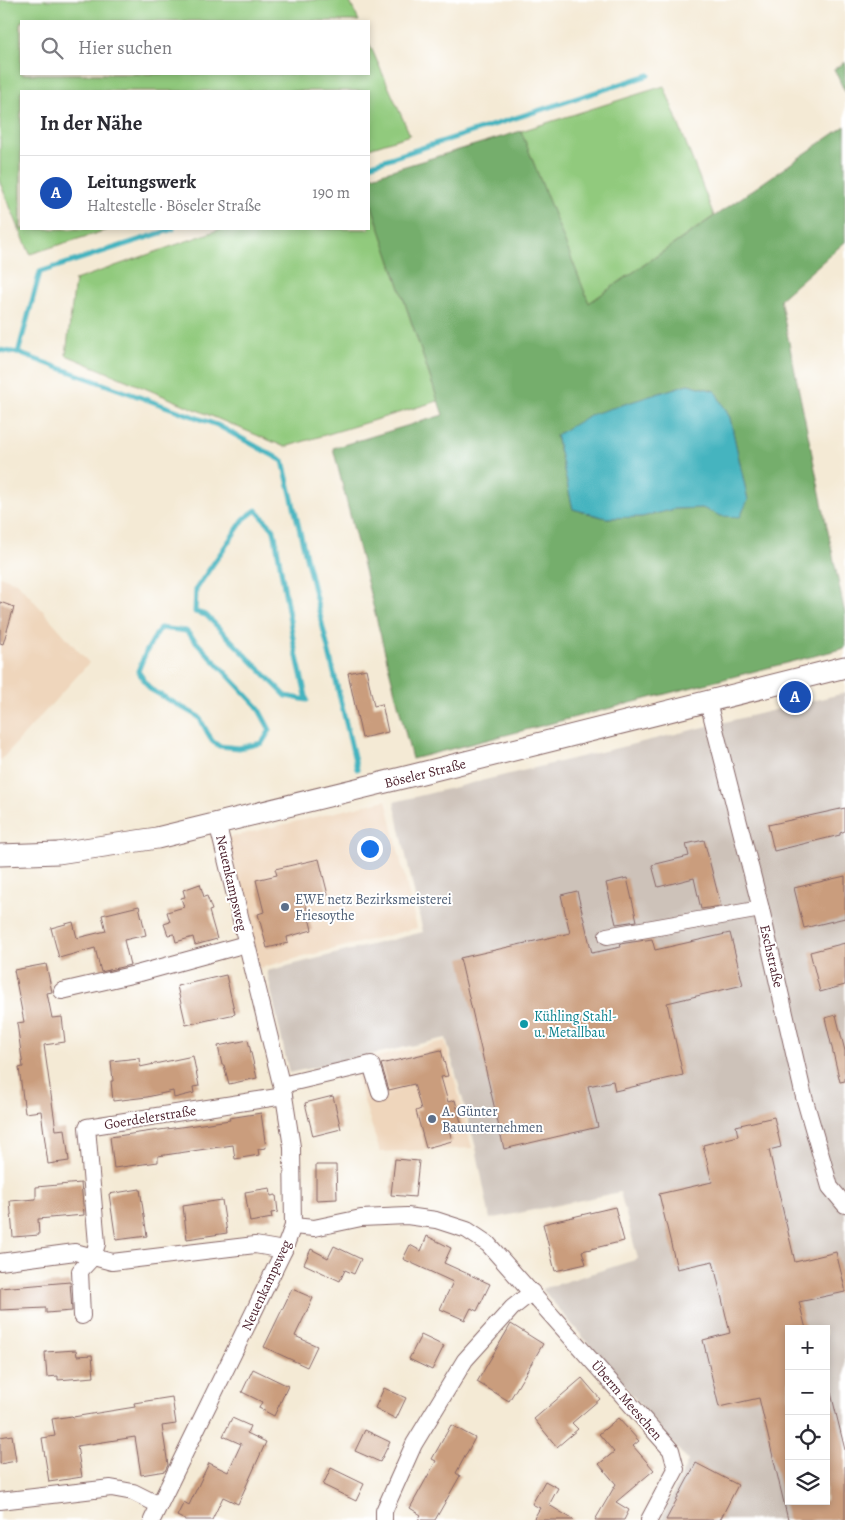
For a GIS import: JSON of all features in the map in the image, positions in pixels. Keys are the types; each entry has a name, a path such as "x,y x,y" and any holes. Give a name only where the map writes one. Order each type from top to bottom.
{"main road":[{"name":"Böseler Straße","path":"0,855 58,853 157,838 845,667"}],"street":[{"name":"Eschstraße","path":"708,702 761,909 807,1106 830,1187 845,1205"},
{"name":"Neuenkampsweg","path":"152,1520 284,1250 293,1226 292,1147 283,1090 217,822"},
{"path":"607,936 761,909"},
{"name":"Neuenkampsweg","path":"62,990 140,973 246,944"},
{"path":"283,1090 372,1064 380,1093"},
{"name":"Goerdelerstraße","path":"93,1257 97,1244 87,1126 283,1090"},
{"name":"Überm Meeschen","path":"293,1226 314,1228 361,1218 407,1216 436,1220 467,1230 488,1244 671,1450 676,1469 649,1520"},
{"path":"0,1262 75,1252 112,1262 255,1244 284,1250"},
{"path":"82,1316 80,1271 93,1257"},
{"path":"384,1520 384,1511 414,1444 465,1360 512,1308 532,1292"},
{"path":"0,1501 111,1488 132,1492 159,1505"}],"shaded area":[{"path":"0,576 18,583 89,663 0,761"},
{"path":"845,693 845,1520 661,1520 688,1461 542,1289 638,1259 620,1192 490,1219 476,1148 446,1038 289,1073 267,971 423,932 394,802"},
{"path":"386,800 417,928 259,968 227,838"},
{"path":"445,1041 472,1148 380,1152 352,1063"}],"green space":[{"path":"0,0 349,0 359,20 20,20 20,75 370,75 370,45 410,135 370,148 370,90 20,90 20,230 107,230 30,254 0,183"},
{"path":"845,62 845,92 834,69"},
{"path":"664,86 714,216 589,303 521,131"},
{"path":"845,126 845,242 780,299 845,614 845,648 412,759 333,448 443,415 370,200 370,177 521,131 589,303","holes":["688,384 715,391 730,418 748,500 721,516 702,508 675,509 642,517 606,518 573,509 556,436 591,415"]},
{"path":"370,200 438,401 285,447 66,355 75,280 218,230 370,230"}],"water":[{"path":"688,384 715,391 730,418 748,500 740,517 721,516 702,508 675,509 642,517 606,518 573,509 556,435 590,415"}],"building":[{"path":"0,602 14,607 3,644 0,643"},
{"path":"366,669 374,706 382,704 388,732 362,738 348,673"},
{"path":"845,808 845,831 840,833 840,835 774,851 768,825"},
{"path":"704,840 721,906 701,909 694,878 658,887 652,865 689,856 686,844"},
{"name":"EWE netz Bezirksmeisterei Friesoythe","path":"319,859 328,895 305,901 312,930 287,937 288,943 267,948 258,914 264,912 256,880 277,875 275,869"},
{"path":"845,876 845,918 804,928 794,888"},
{"path":"627,878 637,921 616,924 606,883"},
{"path":"200,884 204,897 207,896 212,910 209,911 217,939 195,945 193,937 176,942 174,934 168,935 164,924 170,922 167,912 184,907 181,898 185,897 183,890"},
{"path":"577,891 592,953 621,947 620,944 652,939 655,950 730,933 743,985 667,1003 683,1075 615,1091 613,1081 588,1086 598,1127 504,1149 460,958 570,933 561,895"},
{"path":"139,906 146,935 124,940 130,965 101,972 95,948 59,958 51,928 73,922 77,938 106,931 102,915"},
{"path":"845,943 845,985 820,992 810,952"},
{"path":"46,964 52,992 47,993 52,1018 62,1017 65,1042 44,1045 56,1130 65,1129 69,1161 48,1164 41,1111 25,1113 19,1068 23,1067 17,1023 24,1022 14,970"},
{"path":"226,975 235,1014 186,1025 177,986"},
{"path":"836,1015 845,1051 845,1081 840,1082 825,1018"},
{"path":"248,1040 257,1078 229,1084 218,1046"},
{"path":"441,1050 448,1076 441,1077 448,1102 455,1100 462,1126 449,1129 452,1141 426,1148 416,1111 421,1109 414,1084 389,1090 381,1064"},
{"path":"193,1056 199,1086 193,1087 194,1093 174,1098 173,1091 147,1097 113,1101 111,1061 139,1058 140,1067"},
{"path":"333,1096 341,1129 313,1136 305,1103"},
{"path":"261,1113 266,1148 258,1149 259,1155 235,1159 233,1145 158,1156 158,1162 114,1168 110,1137 230,1120 229,1118"},
{"path":"774,1117 781,1147 769,1150 795,1262 836,1252 845,1292 799,1302 805,1325 785,1325 785,1505 830,1505 831,1393 845,1450 845,1520 788,1520 759,1398 719,1407 703,1340 730,1333 713,1261 677,1269 659,1194 712,1182 703,1145 738,1136 736,1126"},
{"path":"395,1159 419,1161 415,1197 391,1195"},
{"path":"316,1165 336,1165 337,1199 316,1200"},
{"path":"81,1183 84,1215 38,1219 39,1235 13,1237 10,1201 36,1199 36,1187"},
{"path":"270,1188 271,1196 276,1195 278,1212 271,1213 272,1218 250,1222 245,1192"},
{"path":"140,1189 147,1236 116,1240 109,1194"},
{"path":"222,1200 227,1233 187,1239 183,1206"},
{"path":"615,1207 624,1241 582,1251 586,1264 555,1271 543,1224"},
{"path":"427,1236 451,1248 444,1263 490,1284 477,1311 471,1308 465,1320 440,1309 453,1282 403,1259 410,1245 421,1251"},
{"path":"334,1246 361,1259 354,1274 345,1270 340,1281 304,1264 311,1249 328,1258"},
{"path":"70,1282 72,1311 46,1313 46,1308 0,1310 0,1288"},
{"path":"292,1289 313,1298 295,1336 317,1346 307,1367 264,1347"},
{"path":"511,1324 543,1344 509,1401 477,1382"},
{"path":"421,1335 444,1346 432,1370 409,1359"},
{"path":"76,1350 77,1356 92,1355 94,1377 58,1380 58,1376 47,1377 45,1352"},
{"path":"253,1369 288,1386 274,1416 259,1408 262,1402 242,1392"},
{"path":"582,1378 600,1399 572,1423 578,1429 557,1447 534,1419"},
{"path":"384,1388 406,1398 396,1419 375,1408"},
{"path":"172,1397 176,1424 162,1426 168,1465 165,1471 141,1475 135,1437 77,1446 82,1477 49,1482 42,1438 55,1436 52,1419 135,1407 134,1403"},
{"path":"232,1418 250,1426 247,1433 266,1442 238,1504 223,1497 212,1520 185,1520 177,1516 184,1502 189,1505 209,1463 228,1472 241,1444 223,1436"},
{"path":"618,1418 639,1441 633,1446 654,1470 616,1502 629,1510 624,1520 595,1520 616,1484 599,1464 614,1452 599,1434"},
{"path":"451,1425 475,1438 456,1473 460,1476 435,1520 418,1520 421,1515 410,1508 436,1461 432,1459"},
{"path":"365,1430 390,1442 380,1462 355,1451"},
{"path":"12,1435 16,1461 0,1464 0,1437"},
{"path":"696,1463 738,1485 720,1520 666,1520"},
{"path":"331,1468 364,1484 356,1501 323,1485"},
{"path":"545,1481 558,1488 549,1505 574,1520 533,1520 540,1508 532,1504"}],"waterway":[{"path":"370,165 649,75"},
{"path":"18,353 40,272 170,230"},
{"path":"0,350 18,353 217,425 283,461 357,769"},
{"path":"256,510 274,530 294,644 307,700 286,696 206,615 195,612 196,589 244,519 256,510"},
{"path":"160,628 186,631 257,706 270,730 262,743 239,748 219,746 212,741 199,717 150,689 138,671 146,652 160,628"}],"place":[{"name":"Leitungswerk","path":"795,697"},
{"name":"EWE netz Bezirksmeisterei Friesoythe","path":"285,907"},
{"name":"Kühling Stahl- u. Metallbau","path":"524,1024"},
{"name":"A. Günter Bauunternehmen","path":"432,1119"}]}
